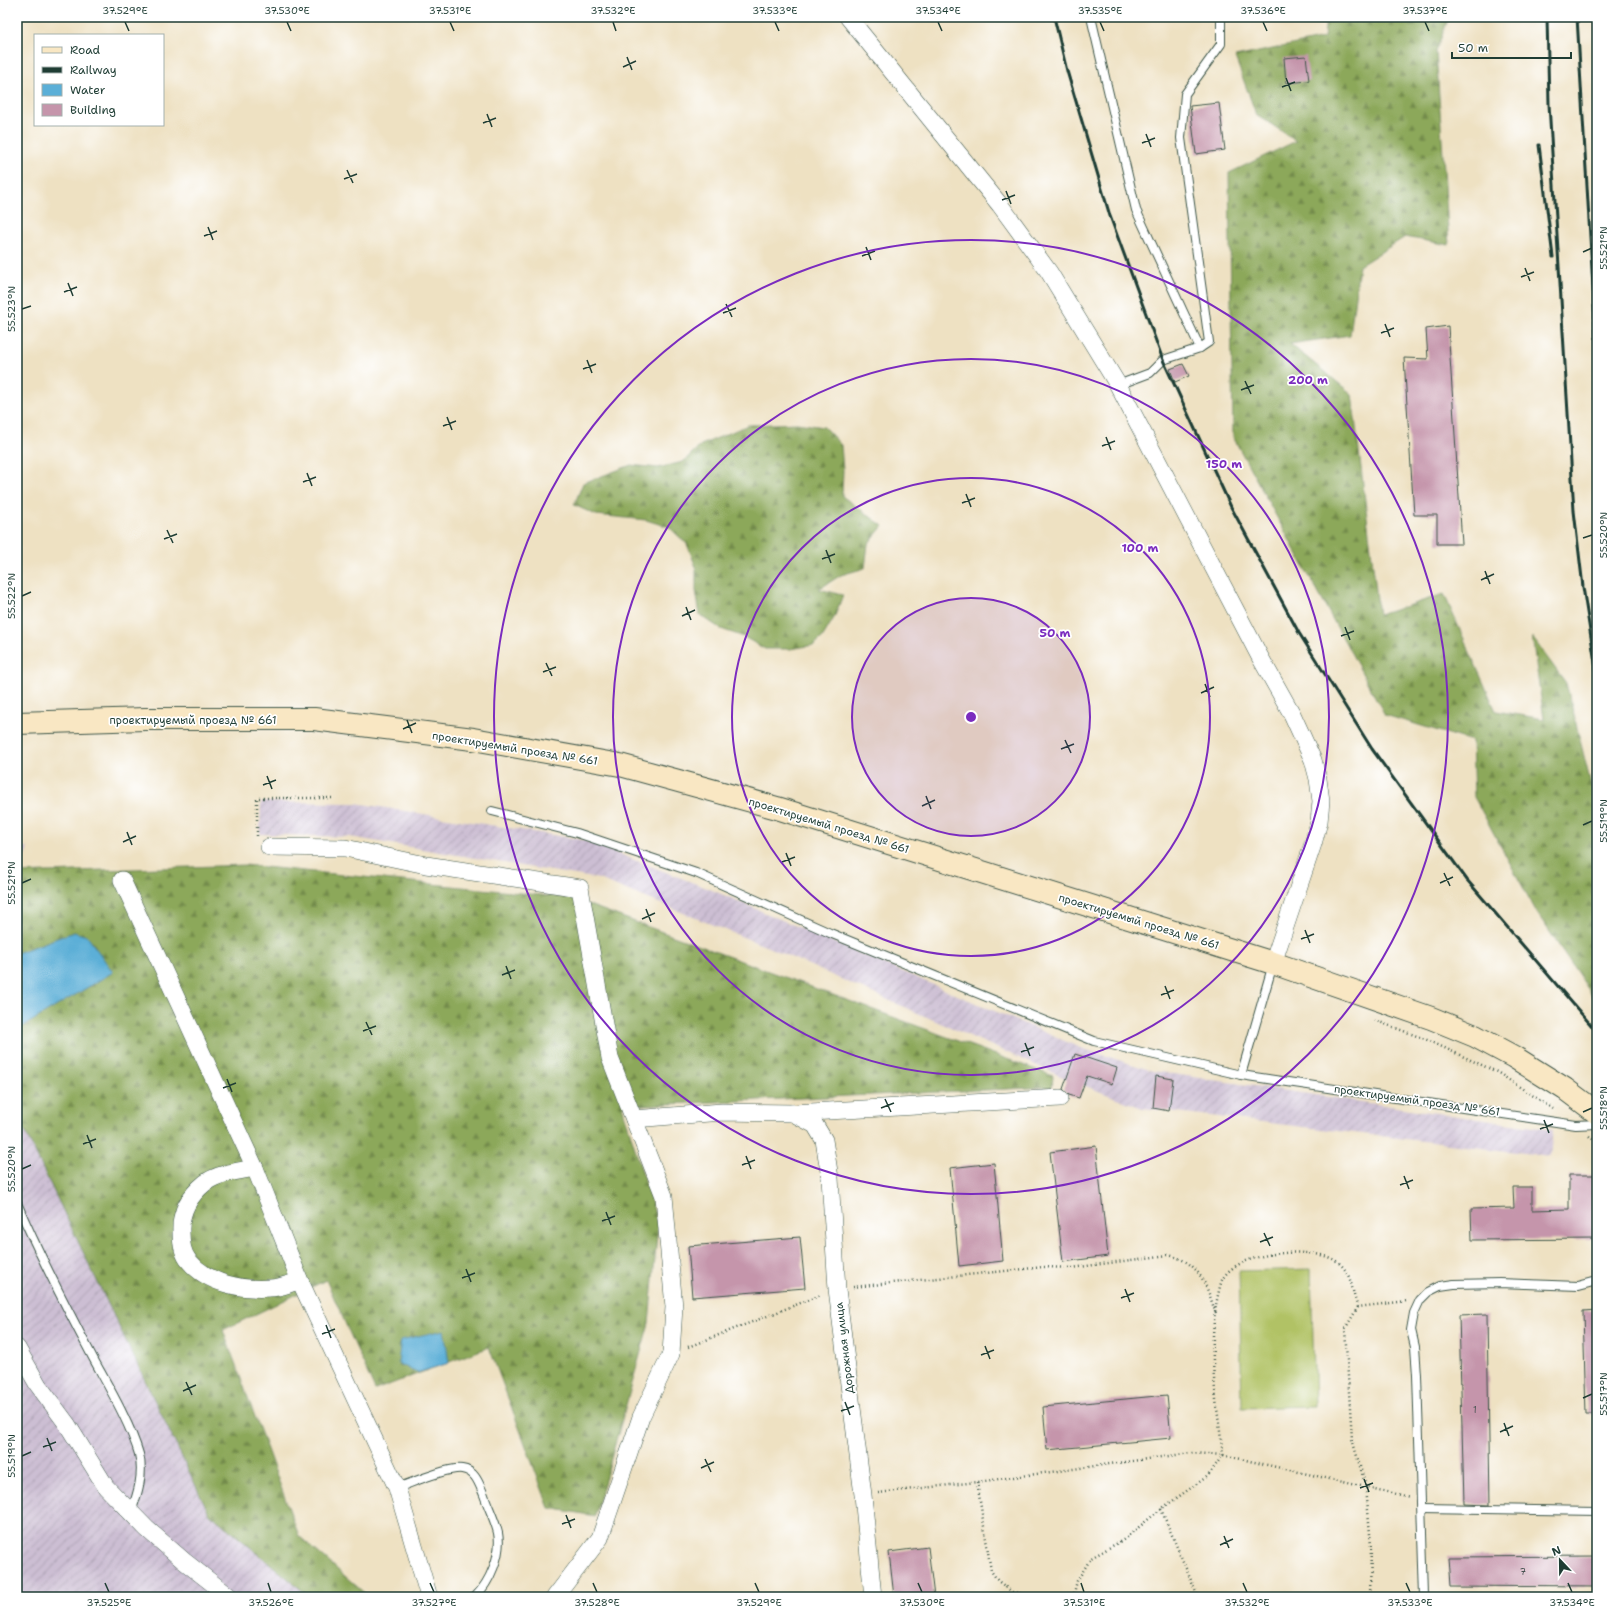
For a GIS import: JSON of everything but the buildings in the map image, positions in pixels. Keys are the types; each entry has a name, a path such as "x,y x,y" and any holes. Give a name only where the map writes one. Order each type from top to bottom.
{"main road":[{"name":"проектируемый проезд № 661","path":"17,723 145,718 314,719 473,739 620,765 777,808 1273,963 1431,1018 1475,1036 1514,1057 1565,1089 1597,1113"}],"street":[{"path":"848,17 1000,205 1049,272 1118,385 1260,657 1292,714 1313,760 1318,779 1321,801 1315,837 1273,963"},
{"path":"269,847 345,848 426,864 580,888 610,1058 664,1196 674,1307 671,1354 641,1417 600,1538 555,1597"},
{"path":"122,880 255,1168 300,1281 397,1488 429,1597"},
{"path":"634,1119 722,1112 793,1113 1060,1098"},
{"name":"Дорожная улица","path":"793,1113 815,1125 824,1140 830,1178 837,1289 863,1495 873,1597"},
{"path":"255,1168 223,1175 206,1182 185,1204 180,1220 181,1246 188,1261 205,1275 238,1288 272,1288 300,1281"},
{"path":"17,1348 38,1384 67,1424 106,1487 184,1561 230,1597"}],"lane":[{"path":"1091,17 1136,210 1200,348"},
{"path":"1118,385 1150,373 1163,360 1200,348 1209,342 1181,138 1185,94 1221,44 1221,17"},
{"name":"проектируемый проезд № 661","path":"492,811 577,833 696,874 830,933 1094,1041 1241,1075 1576,1125 1597,1124"},
{"path":"1241,1075 1273,963"},
{"path":"17,1203 38,1254 119,1407 139,1454 141,1475 139,1492 131,1512"},
{"path":"1424,1597 1422,1508 1415,1347 1411,1330 1414,1313 1420,1300 1428,1292 1440,1286 1454,1284 1500,1283 1578,1286 1597,1281"},
{"path":"397,1488 456,1469 467,1470 476,1477 498,1532 498,1543 496,1559 490,1575 475,1597"},
{"path":"1422,1508 1597,1511"}],"path":[{"path":"269,847 257,844 257,798 334,798"},
{"path":"1373,1020 1426,1039 1497,1072 1576,1125 1597,1143"},
{"path":"1073,1597 1077,1581 1091,1558 1123,1540 1161,1509 1208,1476 1223,1455 1212,1364 1216,1314 1222,1281 1232,1269 1249,1258 1301,1252 1322,1254 1338,1262 1349,1274 1353,1296 1358,1307"},
{"path":"671,1354 837,1289 1043,1266 1072,1268 1168,1255 1182,1258 1197,1270 1206,1286 1216,1314"},
{"path":"1358,1307 1420,1300"},
{"path":"1358,1307 1345,1329 1352,1439 1366,1487 1371,1546 1370,1597"},
{"path":"863,1495 977,1482 1191,1453 1223,1455 1412,1497 1422,1508"},
{"path":"977,1482 991,1571 998,1581 1012,1592 1038,1597"},
{"path":"1161,1509 1198,1597"}],"shaded area":[{"path":"261,802 356,803 583,840 712,890 1081,1048 1153,1071 1553,1130 1550,1156 1142,1108 1065,1078 770,948 599,879 350,837 260,834"},
{"path":"17,845 28,848 17,875"},
{"path":"17,1115 209,1513 310,1597 17,1597"}],"green space":[{"path":"1326,17 1449,17 1436,51 1449,245 1405,237 1359,266 1350,335 1290,344 1352,394 1379,615 1444,594 1496,711 1544,719 1532,637 1566,683 1597,809 1592,894 1597,899 1597,1002 1537,913 1474,797 1472,741 1385,715 1233,437 1229,173 1296,141 1256,114 1235,57 1324,38"},
{"path":"797,423 824,427 841,445 843,470 842,496 883,526 868,544 865,568 841,575 819,589 843,595 834,618 822,638 814,645 790,649 765,649 744,637 721,629 700,615 696,591 696,567 687,544 669,527 646,520 596,515 574,505 583,483 631,465 658,468 683,462 701,445 748,425"},
{"path":"245,865 570,898 1053,1076 1052,1087 622,1106 658,1224 649,1323 595,1516 549,1508 489,1347 375,1390 326,1280 223,1330 299,1536 369,1597 310,1597 209,1513 17,1115 17,1030 113,972 74,932 17,953 18,873"},
{"path":"1311,1269 1315,1406 1242,1408 1239,1271"}],"water":[{"path":"74,932 87,936 113,972 17,1030 17,953"},
{"path":"444,1330 449,1363 417,1373 398,1363 401,1340"}],"railway":[{"path":"1054,17 1067,71 1110,216 1163,360 1231,507 1299,633 1372,749 1467,880 1597,1032"},
{"path":"1547,17 1549,104 1574,511 1583,587 1597,675"},
{"path":"1577,17 1597,355"},
{"path":"1539,145 1553,257"}]}
